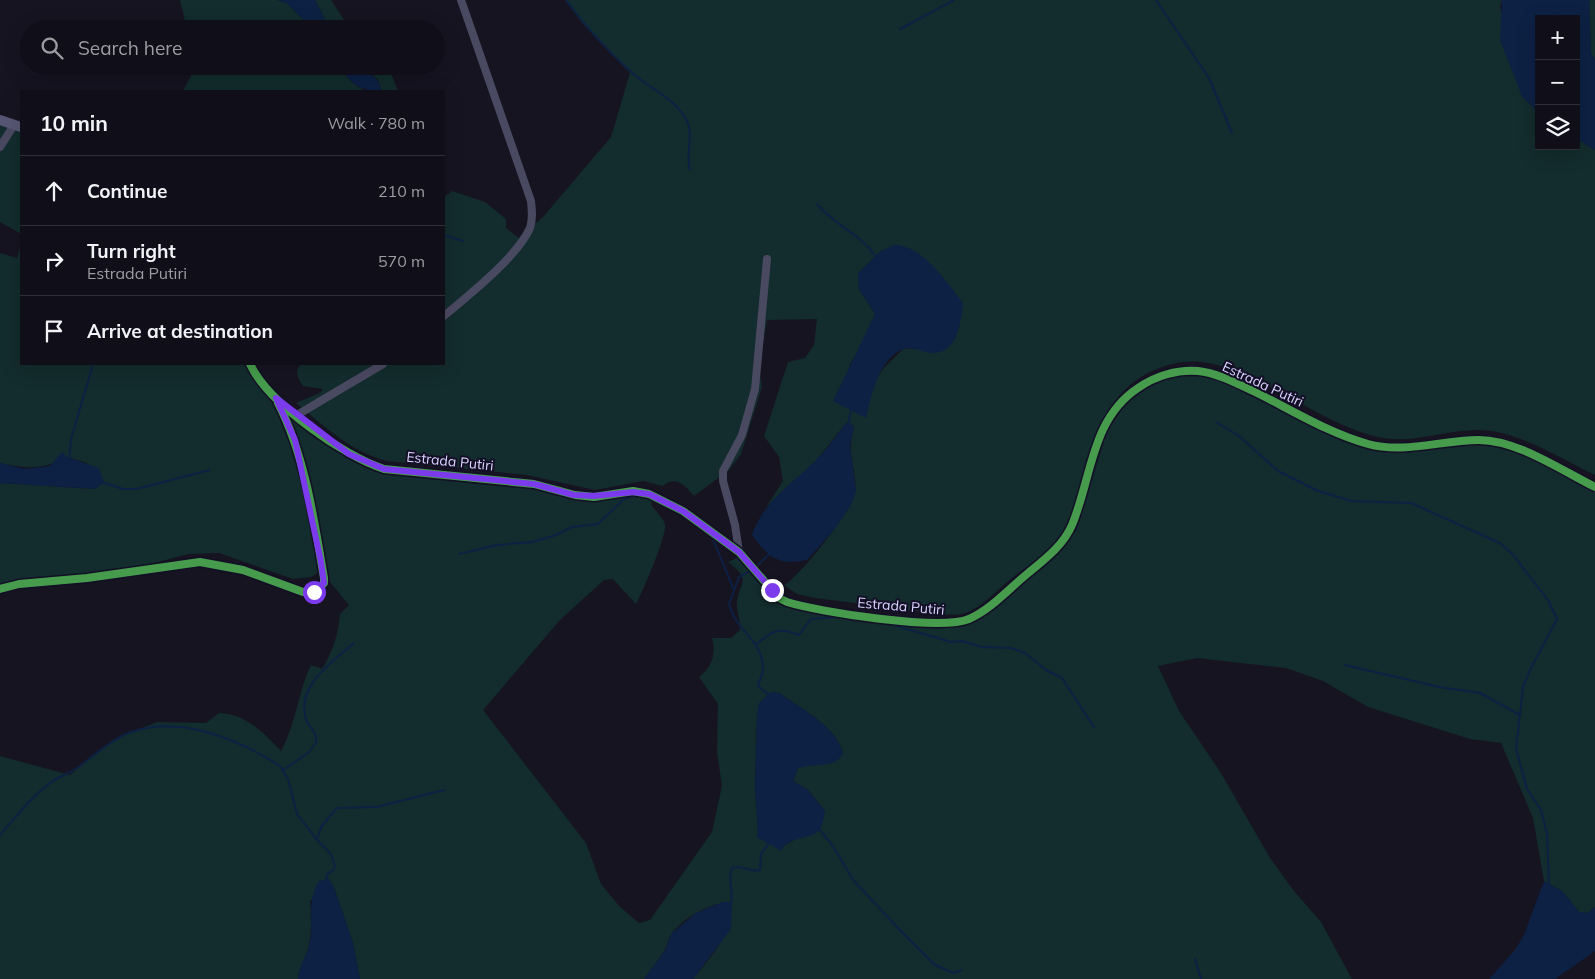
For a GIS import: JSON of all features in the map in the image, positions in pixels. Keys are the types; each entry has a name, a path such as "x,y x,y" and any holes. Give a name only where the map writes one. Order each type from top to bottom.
{"street":[{"path":"445,315 506,259 522,241 533,218 531,201 461,0"},
{"path":"0,120 18,126 0,147"},
{"path":"739,552 736,525 724,486 724,471 742,435 755,389 767,258"},
{"name":"Estrada Putiri","path":"250,365 255,375 276,398 297,415 349,454 384,469 534,484 574,495 594,496 633,492 649,494 683,511 739,552 779,598 791,604 934,624 969,619 989,605 1052,552 1065,537 1076,513 1102,431 1114,411 1125,398 1150,381 1170,374 1188,371 1220,376 1317,423 1369,444 1399,448 1450,442 1492,441 1530,454 1595,487"},
{"path":"297,415 381,365"},
{"path":"0,589 19,584 87,578 200,562 243,570 303,592 318,590 324,583 324,578 295,440 276,398"}],"green space":[{"path":"180,0 277,0 287,3 303,20 185,20"},
{"path":"315,0 331,0 344,20 325,20"},
{"path":"566,0 1502,0 1500,7 1522,96 1535,109 1535,150 1580,150 1580,141 1595,150 1595,475 1538,446 1492,431 1464,431 1400,439 1374,436 1331,419 1266,384 1222,366 1201,362 1173,364 1146,374 1131,384 1110,409 1095,438 1071,516 1058,539 1044,553 974,609 961,614 928,613 815,598 797,594 784,585 813,557 836,527 852,501 855,492 851,451 854,426 846,423 816,461 766,507 783,481 779,457 764,436 788,362 805,358 814,345 817,319 767,320 759,368 762,387 741,454 729,470 694,496 687,488 676,481 663,486 643,481 595,490 527,475 387,461 350,445 296,403 320,393 323,389 303,386 297,375 300,365 445,365 445,196 452,191 485,202 506,219 506,228 519,238 543,217 611,137 630,73 582,23","holes":["881,251 918,349 903,349 882,370 874,383 849,366 863,343 875,314 859,289 858,273"]},
{"path":"1589,0 1595,0 1595,60 1591,53"},
{"path":"191,75 345,75 364,90 184,90"},
{"path":"373,75 392,75 398,90 382,90 378,80"},
{"path":"0,119 20,126 20,233 0,222"},
{"path":"20,248 20,365 248,365 254,376 357,460 497,482 577,497 634,492 653,498 651,505 664,522 665,530 654,563 636,604 613,579 604,580 560,620 483,710 586,843 601,884 620,907 639,923 650,920 712,832 722,786 717,752 718,704 699,677 712,660 714,650 712,638 731,638 740,630 737,602 743,580 740,573 728,562 739,557 782,597 813,608 961,624 1057,553 1077,529 1106,434 1121,407 1156,379 1199,372 1376,447 1488,440 1595,486 1595,907 1588,913 1579,912 1563,892 1544,881 1533,818 1501,743 1470,739 1368,707 1323,681 1286,668 1197,658 1158,666 1179,711 1221,773 1270,858 1294,891 1321,922 1352,979 693,979 714,953 725,934 731,913 731,902 699,911 678,926 671,934 663,953 644,979 360,979 353,943 333,885 310,901 310,939 298,979 0,979 0,756 70,775 114,739 157,722 206,723 219,713 229,714 246,720 261,731 281,751 290,730 311,665 322,669 334,643 340,614 349,605 321,571 311,577 293,579 219,553 189,554 115,573 0,585 0,483 95,489 87,463 67,457 50,464 34,467 0,463 0,253 17,258","holes":["771,692 779,693 807,711 833,734 843,753 830,764 809,764 798,768 793,781 808,790 825,811 794,840 783,846 758,832 755,786 757,716"]}],"water":[{"path":"277,0 315,0 325,20 303,20 287,3"},
{"path":"1502,0 1589,0 1591,53 1595,60 1595,150 1580,141 1580,15 1535,15 1535,109 1522,96 1500,40"},
{"path":"345,75 372,75 378,81 382,90 361,88"},
{"path":"895,245 906,247 925,258 934,266 963,303 961,319 952,343 940,352 931,353 907,348 895,353 888,360 878,378 866,418 833,401 875,314 859,289 858,273 881,251"},
{"path":"846,423 854,426 850,446 856,491 851,505 834,530 807,560 797,562 781,561 769,555 752,535 763,513 778,495 818,458"},
{"path":"62,452 67,457 99,468 104,482 96,489 0,483 0,463 25,469 50,466"},
{"path":"771,692 779,693 816,718 833,734 843,753 840,758 824,765 798,768 793,781 808,790 825,811 824,817 821,827 817,832 789,842 781,851 757,837 755,786 757,716 759,703"},
{"path":"329,879 333,885 353,943 360,979 298,979 311,937 312,897 319,881"},
{"path":"1544,881 1563,892 1579,912 1588,913 1595,907 1595,951 1555,979 1489,979 1515,950 1524,935"},
{"path":"723,902 732,902 731,929 693,979 644,979 664,952 672,933 696,913"}],"waterway":[{"path":"566,0 588,28 621,63 669,100 682,113 687,121 690,132 688,158 690,170"},
{"path":"900,29 954,0"},
{"path":"1156,0 1209,78 1232,133"},
{"path":"817,204 831,218 863,242 876,257"},
{"path":"445,235 463,241"},
{"path":"69,460 71,439 93,365"},
{"path":"848,426 851,409"},
{"path":"1216,422 1239,436 1278,471 1318,491 1352,501 1411,503 1500,543 1513,555 1548,600 1557,619 1523,687 1516,749 1527,789 1541,810 1547,834 1549,884"},
{"path":"101,482 123,489 136,489 210,470"},
{"path":"459,554 497,545 532,542 556,535 572,527 598,524 624,499 634,496"},
{"path":"713,539 733,588"},
{"path":"756,567 769,554"},
{"path":"750,571 739,577 729,604 736,620 758,649 763,670 758,686 769,695"},
{"path":"757,644 776,631 786,631 799,635 811,619 837,617"},
{"path":"893,625 951,642 962,641 982,647 1011,648 1025,653 1046,670 1062,678 1094,727"},
{"path":"283,770 308,753 316,743 317,739 307,722 304,707 306,696 311,686 318,676 354,643"},
{"path":"1345,665 1439,687 1480,693 1520,715"},
{"path":"0,835 43,789 117,739 131,732 150,727 189,728 227,739 264,756 280,766 288,779 297,814 317,840 331,854 335,866 333,871 328,873 326,880"},
{"path":"317,840 321,827 337,808 377,807 444,790"},
{"path":"819,829 833,846 853,880 935,965 953,973 962,970"},
{"path":"731,904 730,877 732,868 760,870 761,854 770,842"},
{"path":"1195,959 1201,979"}],"cycle path":[{"path":"251,365 259,379 273,395 308,426 348,453 384,469 534,484 575,495 594,497 633,491 649,494 683,511 739,552 779,598 787,602 825,611 907,622 954,622 969,619 992,605 1046,558 1064,540 1072,525 1095,450 1111,416 1122,401 1138,388 1159,377 1175,372 1198,371 1219,376 1338,434 1368,444 1395,448 1479,440 1494,441 1523,450 1595,487"},
{"path":"0,589 19,584 87,578 200,562 243,570 303,592 318,590 324,583 324,578 307,488 295,444 278,403"}],"route":[{"path":"314,592 324,583 321,562 295,440 276,398 349,454 384,469 534,484 574,495 594,496 633,492 649,494 669,502 683,511 739,552 772,590"}]}
